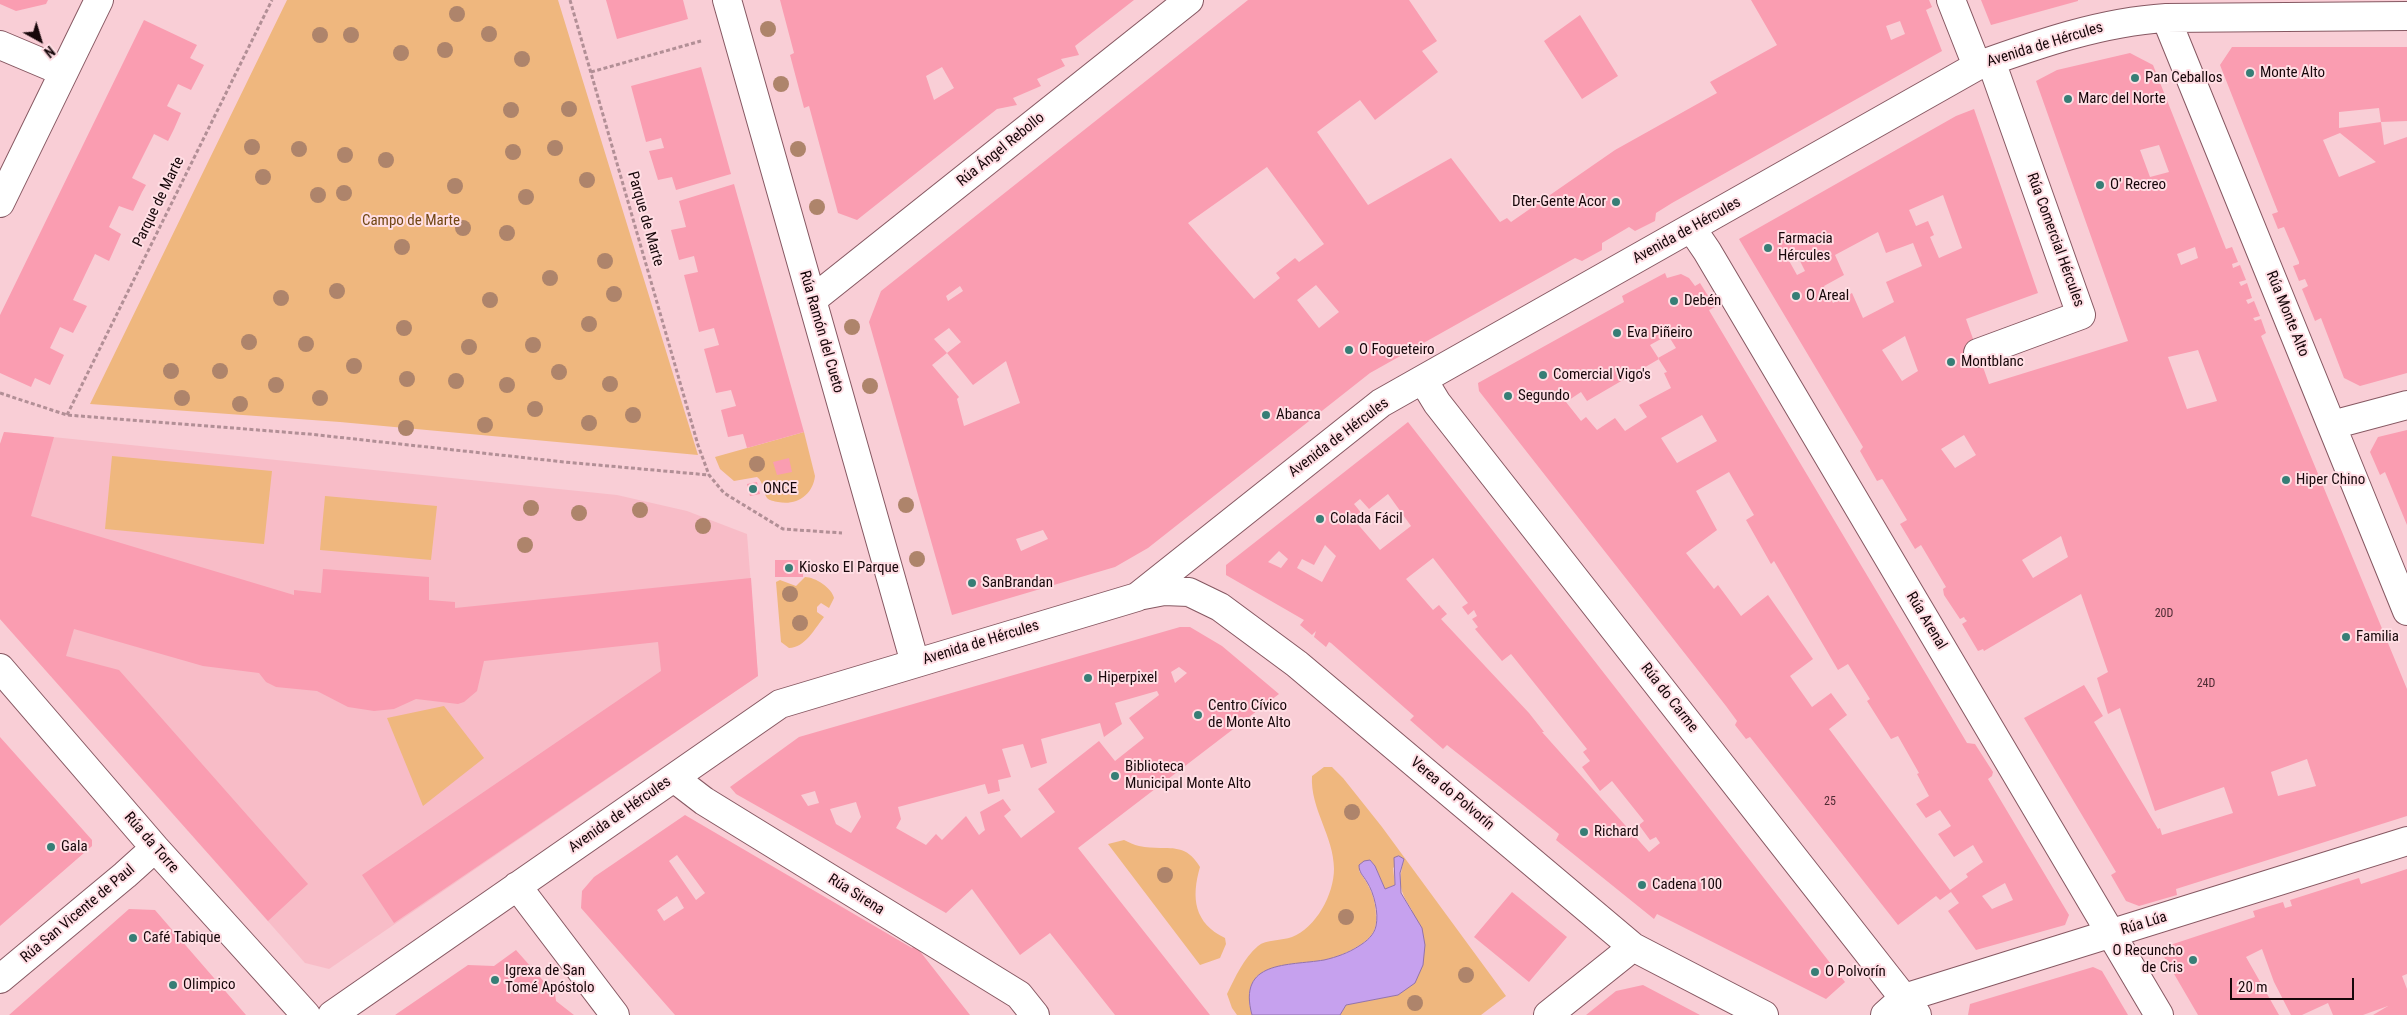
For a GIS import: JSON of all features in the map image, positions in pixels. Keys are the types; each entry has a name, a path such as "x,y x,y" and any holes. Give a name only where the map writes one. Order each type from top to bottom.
{"street":[{"path":"0,203 99,0"},
{"name":"Rúa Ramón del Cueto","path":"727,0 916,663"},
{"name":"Rúa Ángel Rebollo","path":"812,300 1189,0"},
{"path":"1951,0 1984,64"},
{"name":"Avenida de Hércules","path":"332,1015 780,704 1137,596 1381,403 1984,64 2026,48 2131,20 2319,8 2407,16"},
{"name":"Rúa Monte Alto","path":"2166,18 2407,611"},
{"path":"0,45 64,72"},
{"name":"Rúa Comercial Hércules","path":"1978,353 2081,315 1984,64"},
{"name":"Rúa Arenal","path":"1692,229 1707,251 2158,1015"},
{"name":"Rúa do Carme","path":"1423,380 1449,419 1902,1009"},
{"path":"2332,425 2407,405"},
{"name":"Verea do Polvorín","path":"1137,596 1164,591 1190,592 1220,607 1297,664 1634,947 1764,1015"},
{"name":"Rúa da Torre","path":"0,668 155,848 306,1015"},
{"name":"Rúa Sirena","path":"674,778 704,802 1019,996 1035,1015"},
{"name":"Rúa Lúa","path":"1902,1009 2111,934 2407,841"},
{"name":"Rúa San Vicente de Paul","path":"0,979 125,876 155,848"},
{"path":"517,886 615,1015"},
{"path":"1548,1015 1634,947"}],"path":[{"name":"Parque de Marte","path":"66,415 272,0"},
{"name":"Parque de Marte","path":"570,0 698,445 709,475"},
{"path":"591,72 736,32"},
{"path":"0,393 66,415 309,434 564,462 709,475 724,493 783,529 879,536"}],"shaded area":[{"path":"4,432 617,495 687,511 747,534 758,676 329,969 305,963 0,619 0,444"},
{"path":"1399,856 1404,859 1400,873 1401,893 1422,928 1425,945 1423,965 1415,983 1398,995 1346,1005 1340,1015 1252,1015 1249,997 1252,984 1259,975 1269,969 1281,966 1324,960 1347,953 1370,938 1376,926 1376,909 1372,892 1360,872 1359,865 1364,861 1370,860 1375,866 1385,889 1395,885 1394,858"}],"green space":[{"name":"Campo de Marte","path":"287,0 558,0 698,455 340,422 90,404"},
{"path":"804,432 815,476 811,489 797,501 785,503 768,499 761,481 757,477 734,481 720,469 715,457"},
{"path":"112,456 272,471 264,544 105,529"},
{"path":"325,496 437,506 431,560 320,550"},
{"path":"805,577 809,577 822,584 830,590 834,598 829,608 821,603 817,607 817,612 824,617 809,637 800,645 789,648 781,642 776,582 780,580 796,586"},
{"path":"444,706 484,758 423,806 387,718"},
{"path":"1324,767 1332,767 1343,778 1382,827 1506,996 1481,1015 1340,1015 1345,1005 1398,995 1412,910 1404,897 1400,880 1404,859 1393,868 1395,885 1385,889 1375,866 1370,860 1359,871 1372,893 1376,910 1375,926 1367,940 1351,950 1330,959 1269,969 1259,975 1252,984 1249,997 1252,1015 1237,1015 1232,1008 1227,994 1248,956 1265,942 1292,937 1301,933 1316,918 1331,889 1334,869 1333,857 1312,788 1312,776"},
{"path":"1124,840 1139,846 1173,848 1187,853 1194,858 1200,867 1197,878 1196,899 1201,917 1215,932 1225,938 1226,944 1220,958 1200,965 1108,844"}],"building":[{"path":"0,0 48,0 46,4 16,11 0,4"},
{"path":"606,0 683,0 688,19 617,39"},
{"path":"780,0 1134,0 1075,46 1079,55 1061,59 1065,66 1037,79 1041,86 1013,98 1017,105 997,109 857,220 838,213 809,106 804,108 790,55 794,53","holes":["942,67 954,88 934,100 926,76"]},
{"path":"1248,0 1409,0 1437,41 1422,51 1438,72 1375,120 1360,100 1317,132 1368,205 1451,158 1500,222 1507,218 1511,222 1615,150 1717,93 1710,82 1777,45 1751,0 1929,0 1932,7 1926,10 1942,51 1672,203 1656,213 1655,221 1635,231 1629,227 1602,243 1602,250 1582,261 1575,258 1370,373 1148,548 1115,567 952,615 869,322 881,291","holes":["1900,21 1905,34 1891,40 1886,26","1267,167 1324,244 1299,262 1295,258 1276,273 1280,278 1254,299 1188,223","1316,285 1339,312 1319,328 1297,300","960,286 963,291 948,301 946,296","949,328 961,342 947,353 934,339","947,353 973,385 1006,361 1020,403 964,426 957,399 959,397 932,365","1043,530 1048,539 1021,551 1016,539"]},
{"path":"1981,0 2078,0 2078,1 1991,25"},
{"path":"1580,15 1618,76 1582,99 1544,41"},
{"path":"144,20 197,45 190,58 204,65 191,90 178,84 167,106 181,113 174,129 168,141 154,134 132,178 146,185 133,211 119,206 109,227 121,234 109,261 95,254 73,300 87,306 73,333 60,327 50,348 64,355 50,385 35,378 31,387 0,373 0,315"},
{"path":"2232,47 2407,47 2407,121 2381,122 2384,145 2407,137 2407,373 2360,386 2344,378 2321,318 2315,321 2302,289 2308,286 2305,279 2299,281 2293,266 2299,264 2299,262 2284,227 2278,229 2272,214 2278,212 2220,65","holes":["2379,108 2381,122 2339,128 2339,112","2340,133 2376,162 2339,177 2323,140"]},
{"path":"2130,53 2153,65 2226,249 2232,247 2238,262 2232,264 2233,268 2240,265 2246,280 2239,282 2241,286 2247,283 2252,298 2246,300 2248,304 2254,301 2260,316 2253,318 2255,321 2261,319 2266,333 2261,336 2407,689 2407,816 2176,889 2177,895 2139,906 2126,901 2111,875 2116,872 2024,718 2084,685 2103,716 2094,722 2158,829 2160,828 2162,835 2233,813 2224,787 2155,811 2120,708 2108,714 2097,678 2108,672 2081,594 1984,651 1983,649 1978,651 1962,624 1967,621 1964,617 1960,619 1944,595 1943,589 1946,587 1921,545 1915,549 1900,524 1907,520 1883,480 1877,481 1860,451 1863,447 1739,239 1956,116 1974,109 2038,293 1966,319 1989,384 2128,341 2036,81 2057,70","holes":["2159,145 2169,172 2150,177 2140,150","1943,195 1962,248 1939,258 1930,237 1934,235 1928,221 1916,226 1909,210","1878,232 1886,253 1913,243 1922,266 1886,282 1894,302 1863,318 1852,293 1833,303 1824,286 1844,275 1835,255","2195,247 2198,258 2181,265 2177,254","1796,253 1805,271 1797,275 1787,257","1905,336 1918,371 1902,381 1882,350","2198,350 2217,401 2187,409 2168,357","1964,435 1976,455 1955,468 1941,449","2061,536 2068,557 2033,578 2022,560","2307,759 2316,786 2278,796 2271,772"]},
{"path":"701,67 731,174 676,190 672,177 658,180 649,151 664,148 661,138 646,142 631,86"},
{"path":"734,184 804,432 747,448 743,434 728,437 721,410 736,406 731,390 716,393 704,349 719,345 714,328 699,332 684,275 698,272 694,256 679,260 671,230 686,227 679,201"},
{"path":"1665,273 1667,278 1681,274 1689,278 1695,286 1700,283 1715,307 1709,310 1710,312 1967,743 1975,744 1993,772 1992,776 1988,779 2069,915 2065,925 1976,950 1948,911 1959,903 1951,892 1940,900 1936,896 1898,925 1750,737 1746,739 1735,725 1737,721 1726,706 1479,391 1478,383 1624,302 1622,296","holes":["1668,335 1676,348 1658,358 1650,345","1659,359 1667,372 1664,373 1671,388 1639,405 1647,417 1625,431 1615,418 1597,430 1586,417 1581,421 1566,402 1581,392 1587,401","1702,415 1717,441 1677,463 1661,438","1729,472 1754,515 1746,520 1771,564 1774,561 1838,670 1848,664 1870,699 1867,701 1891,739 1898,736 1919,773 1917,774 1929,796 1916,804 1926,818 1940,810 1951,826 1938,834 1954,857 1973,845 1983,862 1966,874 1968,877 1950,890 1829,729 1847,715 1831,693 1812,707 1790,676 1813,659 1768,595 1741,616 1718,585 1714,589 1686,553 1717,530 1696,491","2005,883 2013,900 1992,909 1982,896"]},
{"path":"1408,422 1845,982 1826,999 1657,914 1654,919 1556,840 1559,834 1447,745 1443,749 1410,720 1414,716 1331,643 1329,642 1326,647 1314,637 1316,631 1312,635 1300,625 1304,620 1226,575 1226,565","holes":["1388,494 1411,526 1380,550 1355,521 1363,515 1354,504 1360,499 1369,509","1325,545 1336,556 1322,582 1297,568 1302,559 1314,565","1279,551 1288,559 1281,568 1268,562","1433,558 1468,603 1462,607 1468,615 1474,610 1477,616 1472,619 1478,627 1475,629 1502,661 1511,654 1587,749 1583,752 1590,761 1582,767 1600,791 1612,781 1644,821 1639,825 1650,840 1656,837 1660,843 1649,852 1542,732 1544,732 1529,713 1441,619 1447,614 1439,605 1433,610 1406,579"]},
{"path":"2407,430 2407,525 2385,472 2380,475 2370,452 2378,437"},
{"path":"4,432 54,437 31,516 294,595 294,590 321,593 323,569 429,577 429,600 455,602 455,608 751,578 758,676 394,923 362,875 661,671 658,642 484,661 477,691 464,702 458,704 416,699 394,709 374,711 348,707 317,691 276,687 266,682 259,673 203,666 74,629 66,656 119,670 308,884 268,921 0,619 0,444"},
{"path":"789,458 792,472 777,475 773,462"},
{"name":"ONCE","path":"757,482 760,494 750,496 747,484"},
{"name":"Kiosko El Parque","path":"775,560 803,560 803,577 775,577"},
{"path":"1180,627 1190,627 1222,646 1279,694 1078,848 1210,1015 1115,1015 1050,933 1020,955 972,889 946,913 736,794 730,787 799,737","holes":["1179,667 1187,673 1175,683 1171,672","1157,691 1159,695 1129,718 1144,738 1115,761 1099,741 1038,789 1055,812 1021,838 1004,816 1011,810 1003,799 980,812 985,830 979,835 966,816 942,840 936,834 926,845 896,828 901,819 898,807 985,784 988,794 1000,791 998,780 1011,777 1002,749 1023,744 1031,768 1047,763 1041,739 1100,723 1104,737 1122,724 1115,703","815,791 819,803 808,806 801,795","856,802 861,817 851,833 836,824 830,809"]},
{"path":"0,737 92,840 92,846 0,926"},
{"path":"685,815 912,948 915,945 970,1015 675,1015 581,908 582,891 594,877","holes":["677,855 705,893 696,900 669,861","677,896 684,908 664,921 657,910"]},
{"path":"2407,869 2407,974 2402,976 2407,989 2407,1015 2373,1015 2388,1006 2363,1015 2333,1015 2328,1003 2302,1015 2291,1015 2274,982 2262,949 2246,957 2279,1015 2198,1015 2163,955 2167,946 2255,917 2253,911 2283,902 2285,908 2292,906 2290,900 2359,878 2361,884"},
{"path":"1512,892 1567,937 1529,982 1474,937"},
{"path":"129,909 155,910 246,1015 9,1015"},
{"name":"Igrexa de San Tomé Apóstolo","path":"516,950 555,994 556,1001 574,1015 395,1015 468,965 494,966"},
{"path":"2093,967 2102,971 2128,1015 1968,1015 1970,1004"},
{"path":"1643,985 1700,1015 1586,1015 1616,991"}],"place":[{"name":"Monte Alto","path":"2250,73"},
{"name":"Pan Ceballos","path":"2135,78"},
{"name":"Marc del Norte","path":"2068,99"},
{"name":"O' Recreo","path":"2100,185"},
{"name":"Dter-Gente Acor","path":"1616,202"},
{"name":"Farmacia Hércules","path":"1768,248"},
{"name":"O Areal","path":"1796,296"},
{"name":"Debén","path":"1674,301"},
{"name":"Eva Piñeiro","path":"1617,333"},
{"name":"O Fogueteiro","path":"1349,350"},
{"name":"Montblanc","path":"1951,362"},
{"name":"Comercial Vigo's","path":"1543,375"},
{"name":"Segundo","path":"1508,396"},
{"name":"Abanca","path":"1266,415"},
{"name":"Hiper Chino","path":"2286,480"},
{"name":"ONCE","path":"753,489"},
{"name":"Colada Fácil","path":"1320,519"},
{"name":"Kiosko El Parque","path":"789,568"},
{"name":"SanBrandan","path":"972,583"},
{"name":"Familia","path":"2346,637"},
{"name":"Hiperpixel","path":"1088,678"},
{"name":"Centro Cívico de Monte Alto","path":"1198,715"},
{"name":"Biblioteca Municipal Monte Alto","path":"1115,776"},
{"name":"Richard","path":"1584,832"},
{"name":"Gala","path":"51,847"},
{"name":"Cadena 100","path":"1642,885"},
{"name":"Café Tabique","path":"133,938"},
{"name":"O Recuncho de Cris","path":"2193,960"},
{"name":"O Polvorín","path":"1815,972"},
{"name":"Igrexa de San Tomé Apóstolo","path":"495,980"},
{"name":"Olimpico","path":"173,985"}]}
